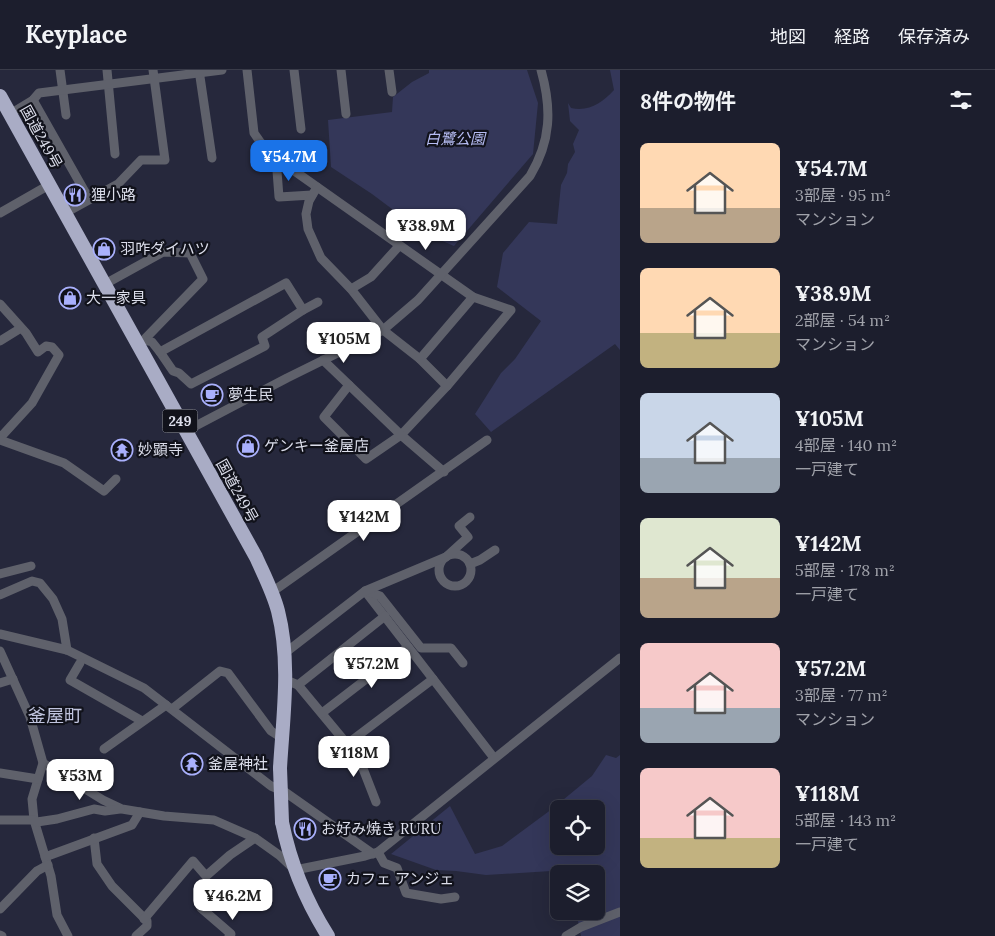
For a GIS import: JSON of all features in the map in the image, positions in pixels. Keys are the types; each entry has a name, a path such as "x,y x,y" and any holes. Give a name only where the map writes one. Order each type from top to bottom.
{"highway":[{"name":"国道249号","path":"0,96 105,284 141,342 158,380 256,557 272,592 278,610 292,682 282,738 280,768 282,822 295,870 316,917 328,936"}],"street":[{"path":"60,70 66,115"},
{"path":"108,70 115,154"},
{"path":"10,114 33,100 39,92 109,84 153,74 222,70"},
{"path":"247,70 254,133 276,158 315,191 473,297 511,310 401,435 366,459 324,417 349,385"},
{"path":"294,70 301,129"},
{"path":"340,70 346,114"},
{"path":"389,70 392,92"},
{"path":"186,431 383,330 418,300 530,176 540,160 547,134 549,111 547,92 541,70"},
{"path":"199,72 212,158"},
{"path":"65,213 118,184 140,160 165,160 153,74"},
{"path":"33,100 89,199"},
{"path":"276,158 279,197 315,191"},
{"path":"0,213 49,185"},
{"path":"315,191 309,201 306,214 308,230 321,258 351,290 383,330 420,359 446,386"},
{"path":"351,290 371,277 399,246"},
{"path":"105,284 163,252 190,253 203,279 141,342"},
{"path":"160,352 286,283 303,310"},
{"path":"420,359 473,297"},
{"path":"141,342 152,342 174,371 191,384 265,346 262,338 318,302"},
{"path":"0,304 22,328 38,352 46,346 52,347 58,355 50,373 32,403 0,439 64,463 104,491 116,480"},
{"path":"0,341 22,328"},
{"path":"323,360 401,435 444,472"},
{"path":"158,380 174,371"},
{"path":"272,592 488,440"},
{"path":"285,653 365,591 446,557 455,554 468,560 470,574 464,583 449,584 444,581 440,572 442,561 446,557 468,537 459,526 470,517"},
{"path":"470,564 480,560 494,550"},
{"path":"0,574 30,566"},
{"path":"0,595 32,581 40,583 53,599 62,619 67,650"},
{"path":"365,591 494,758"},
{"path":"365,591 380,596 421,648 451,648 463,663"},
{"path":"376,802 362,766 347,744 322,713 292,682 385,616"},
{"path":"0,634 67,650 144,688 270,786 285,792 376,853 384,863 397,868 406,893 442,899 454,898"},
{"path":"322,713 408,647"},
{"path":"0,650 30,717 43,763 32,799 34,820 47,861 58,915 68,936"},
{"path":"43,763 102,800 122,809 214,820 255,838 279,855 295,870 376,853 620,658"},
{"path":"80,662 70,680 142,721"},
{"path":"104,748 142,721 169,707 220,671 228,674 271,730 282,738"},
{"path":"347,744 433,679"},
{"path":"0,683 13,680"},
{"path":"0,773 38,780"},
{"path":"0,820 34,820 38,822 94,809 105,811 122,809"},
{"path":"0,910 47,861 94,838 132,825 140,812"},
{"path":"94,838 97,864 112,886 146,922 147,926 136,936"},
{"path":"144,919 193,861 206,876 230,855 255,838"},
{"path":"201,902 201,908 230,934 229,936"},
{"path":"566,936 581,927 620,912"}],"green space":[{"name":"白鷺公園","path":"429,70 527,70 538,103 533,154 454,246 424,233 372,194 331,167 328,120 392,112 393,97 412,82 429,73"},
{"path":"610,70 620,70 620,350 615,344 491,432 475,414 501,373 515,359 541,321 497,287 503,253 529,222 557,224 561,185 567,173 568,164 575,152 573,144 579,130 570,121 568,103 571,108 584,109 605,99 614,90"},
{"path":"606,755 616,758 620,755 620,936 581,936 578,920 605,920 605,865 550,865 550,871 486,875 436,870 391,854 450,806 475,854 502,846 550,810 550,855 605,855 605,800 563,800 592,776"}],"place":[{"name":"狸小路","path":"75,195"},
{"name":"羽咋ダイハツ","path":"104,249"},
{"name":"大一家具","path":"70,298"},
{"name":"夢生民","path":"212,395"},
{"name":"ゲンキー釜屋店","path":"248,446"},
{"name":"妙顕寺","path":"122,450"},
{"name":"釜屋神社","path":"192,764"},
{"name":"お好み焼き RURU","path":"305,829"},
{"name":"カフェ アンジェ","path":"330,879"}],"district":[{"name":"釜屋町","path":"55,716"}]}
